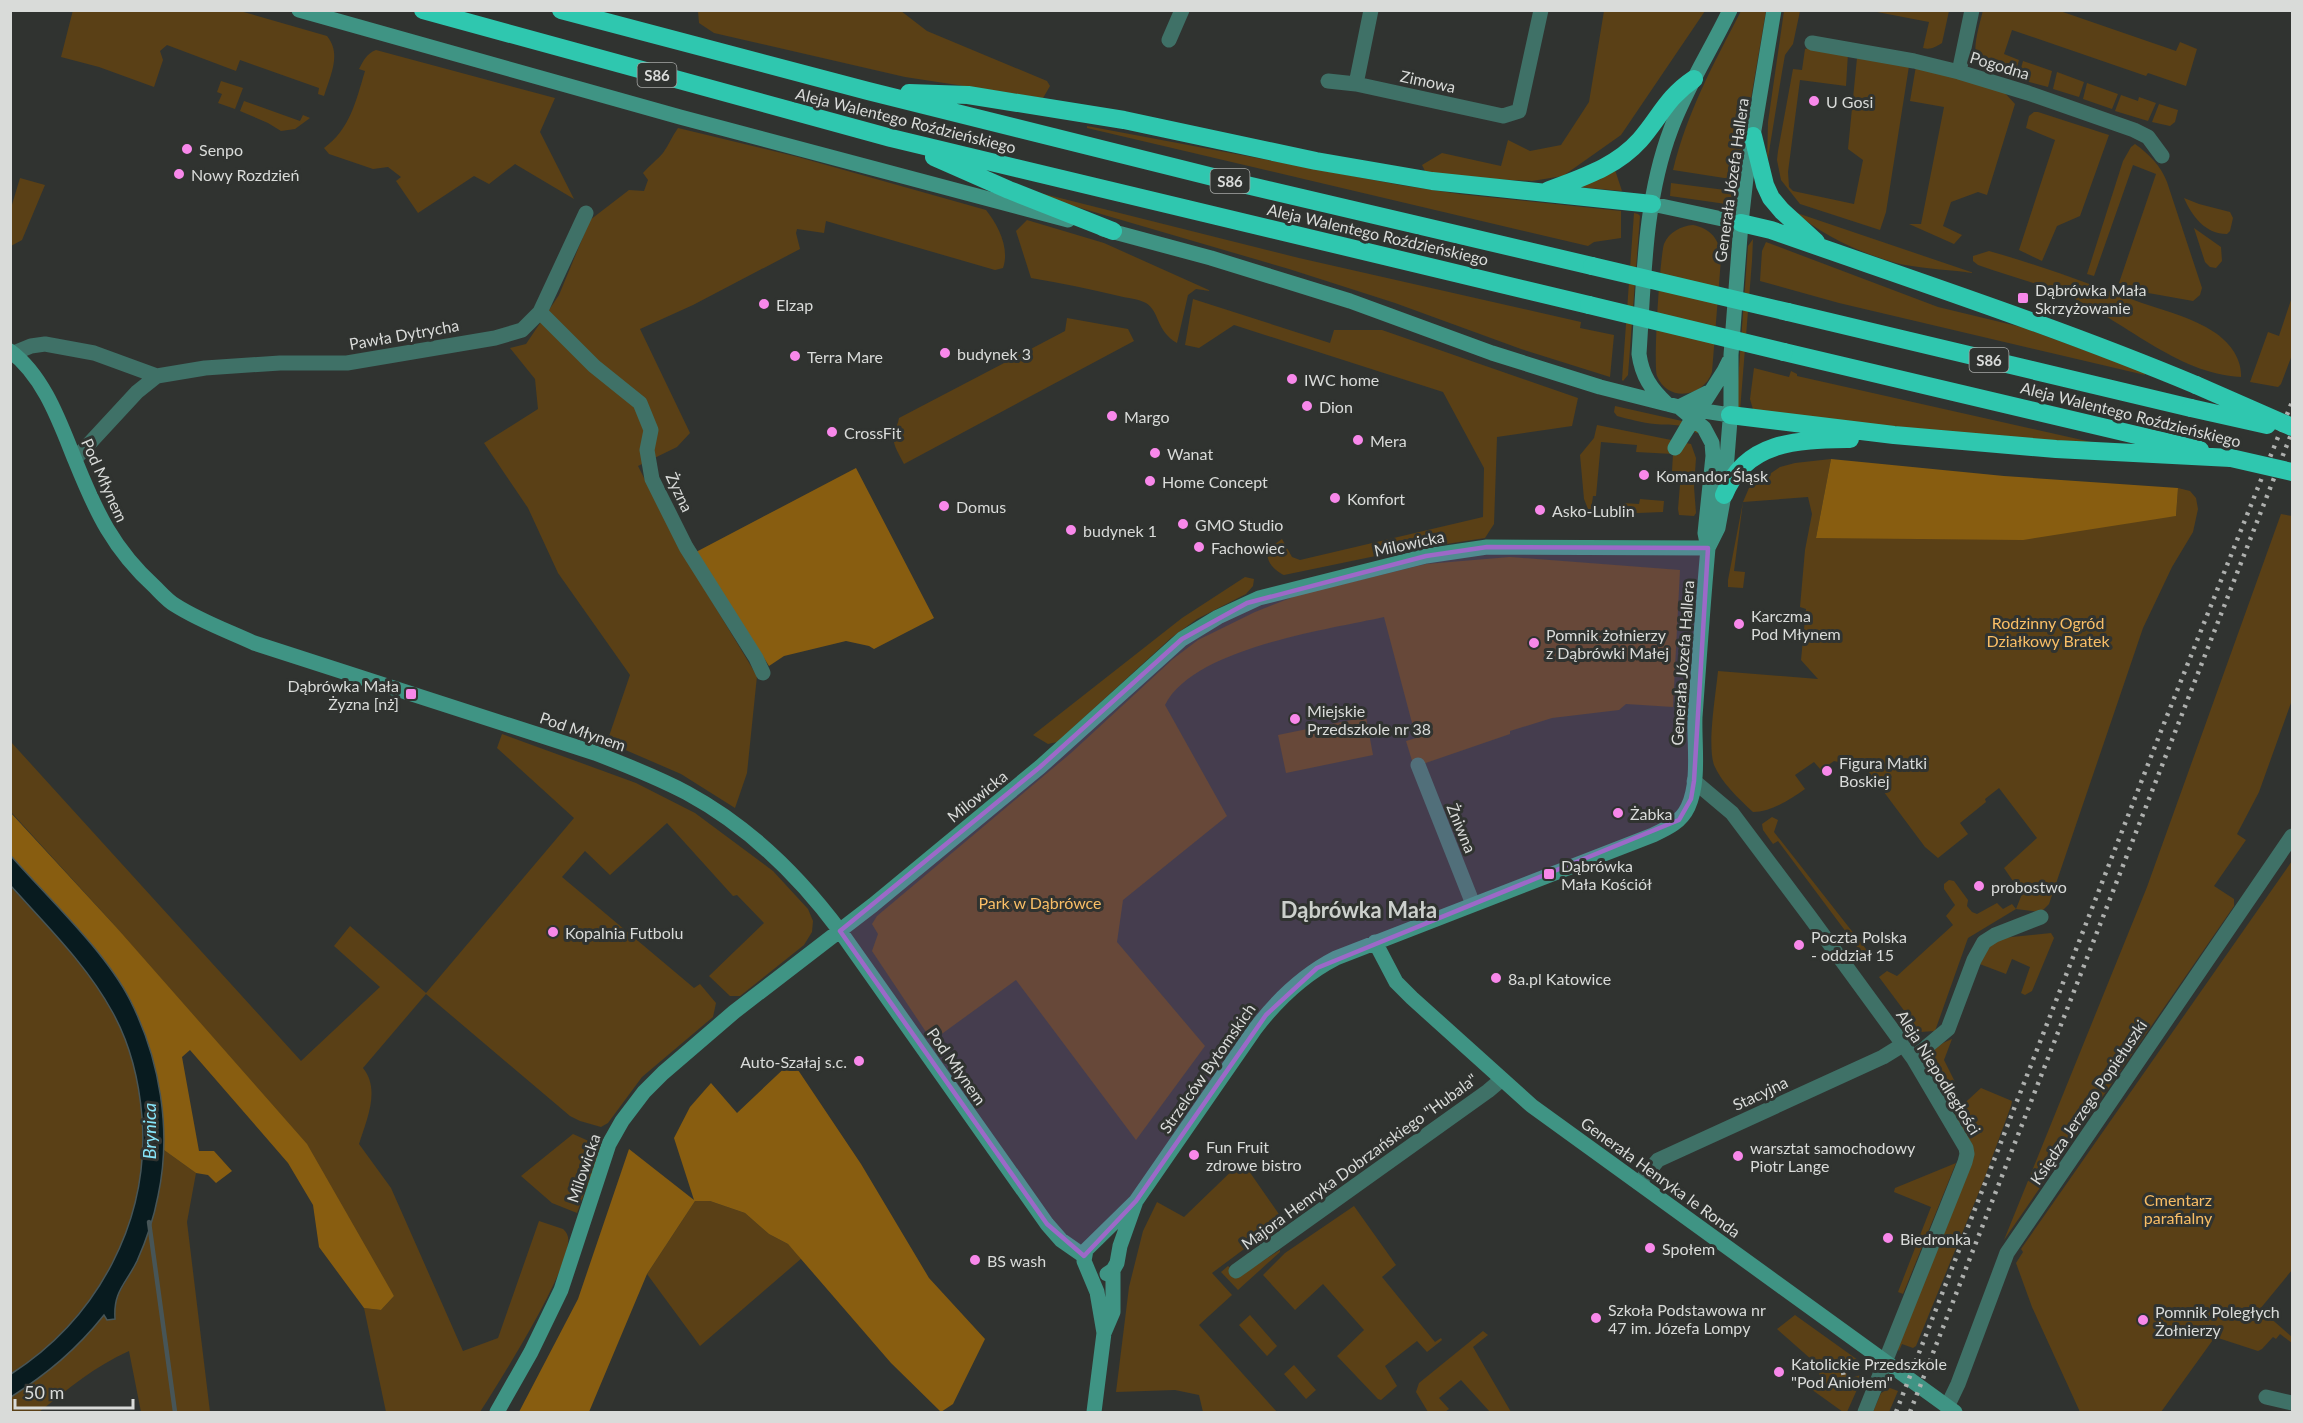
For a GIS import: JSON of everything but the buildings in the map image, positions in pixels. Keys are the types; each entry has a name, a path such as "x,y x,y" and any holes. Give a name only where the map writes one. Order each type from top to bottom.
{"highway":[{"name":"Aleja Walentego Roździeńskiego","path":"423,10 891,138 1784,352 2179,451 2231,458 2292,472"},
{"name":"Aleja Walentego Roździeńskiego","path":"561,10 868,91 1221,179 2191,408 2292,429"},
{"path":"1543,193 1616,162 1638,142 1679,89 1695,79"},
{"path":"868,91 968,95 1124,120 1316,160 1432,181 1652,204"},
{"path":"1753,136 1765,185 1772,198 1782,211 1825,249"},
{"path":"891,138 1008,190 1113,231"},
{"path":"1741,223 1771,230 2097,345 2196,385 2292,429"},
{"path":"1730,416 1894,435 2056,449 2179,451"},
{"path":"1724,495 1730,480 1738,470 1760,452 1780,445 1803,441 1894,435"}],"street":[{"path":"299,10 692,120 1211,258 1371,308 1492,353 1600,387 1730,416"},
{"path":"1169,40 1182,10"},
{"path":"1356,84 1371,10"},
{"name":"Zimowa","path":"1328,81 1356,84 1503,116 1519,111 1541,10"},
{"name":"Generała Józefa Hallera","path":"1694,781 1695,718 1708,548 1705,533 1713,456 1712,443 1704,428 1649,386 1639,354 1652,204 1660,164 1669,134 1730,10"},
{"name":"Generała Józefa Hallera","path":"1708,548 1718,528 1724,495 1741,223 1774,10"},
{"path":"1959,72 1972,10"},
{"name":"Pogodna","path":"1812,43 1914,61 1959,72 2128,128 2148,137 2162,156"},
{"path":"1652,204 1741,223"},
{"name":"Pawła Dytrycha","path":"12,352 45,344 94,353 157,375 205,368 280,363 347,363 504,335 522,330 540,312 586,213"},
{"name":"Żyzna","path":"540,312 594,366 640,403 651,430 648,450 652,479 686,547 756,658 763,673"},
{"name":"Pod Młynem","path":"12,352 29,369 64,430 95,508 114,542 139,572 174,604 204,621 254,643 637,769 688,794 738,826 769,852 812,895 840,931 1047,1224 1061,1240 1084,1256"},
{"name":"Generała Józefa Hallera","path":"1673,405 1707,393 1675,447 1724,371 1731,355"},
{"path":"75,459 157,375"},
{"name":"Milowicka","path":"496,1413 531,1352 561,1290 602,1163 615,1132 633,1105 663,1073 698,1042 778,977 840,931 1040,767 1182,639 1218,617 1247,603 1281,591 1426,556 1487,547 1708,548"},
{"name":"Żniwna","path":"1418,765 1473,904"},
{"name":"Strzelców Bytomskich","path":"1136,1201 1266,1015 1299,982 1317,968 1375,942 1669,827 1687,810 1694,781"},
{"name":"Aleja Niepodległości","path":"1694,781 1732,813 1904,1044 1963,1142 1967,1154 1865,1413"},
{"name":"Księdza Jerzego Popiełuszki","path":"1951,1410 1955,1391 2007,1253 2292,836"},
{"path":"1913,1058 1948,1029 1974,960 1984,942 1995,935 2041,917"},
{"name":"Generała Henryka le Ronda","path":"1375,942 1396,982 1501,1080 1564,1130 1639,1182 1951,1410"},
{"name":"Stacyjna","path":"1639,1182 1658,1160 1883,1057 1904,1044"},
{"name":"Majora Henryka Dobrzańskiego \"Hubala\"","path":"1236,1271 1501,1080"},
{"path":"1104,1333 1097,1292 1085,1265 1084,1256 1088,1247 1136,1201"},
{"path":"1094,1413 1104,1333 1113,1312 1115,1263 1136,1201"},
{"path":"1094,1243 1109,1244 1115,1263"},
{"path":"1089,1271 1099,1275 1107,1274 1115,1263"},
{"path":"2266,1397 2292,1404"}],"highlighted area":[{"path":"1487,547 1708,548 1694,781 1691,799 1679,820 1317,968 1266,1015 1136,1201 1084,1256 1047,1224 840,931 1040,767 1182,639 1247,603 1426,556"}],"green space":[{"path":"73,10 240,11 327,36 334,50 332,73 324,96 318,94 319,88 240,60 236,71 167,45 160,51 163,60 154,87 99,67 61,57"},
{"path":"1983,10 2060,11 2176,51 2180,42 2197,49 2186,86 2148,73 2146,76 2012,30 2004,54 2019,60 2014,77 1986,68 1978,62 1975,48"},
{"path":"698,11 901,11 927,31 1047,81 1050,86 1043,98 905,77 714,33 699,23"},
{"path":"1604,11 1705,11 1621,135 1563,176 1532,181 1434,176 1426,173 1422,165 1442,153 1501,166 1508,140 1530,151 1561,145 1589,102"},
{"path":"1741,11 1766,11 1737,180 1673,170 1694,108"},
{"path":"1784,11 1800,11 1793,44 1785,55 1767,164 1768,122"},
{"path":"1872,11 1949,11 1942,43 1928,49 1923,48 1929,22"},
{"path":"1816,46 1848,53 1846,86 1800,80 1788,172 1789,187 1793,191 1854,204 1863,160 1848,149 1857,58 1909,66 1886,212 1880,230 1800,204 1781,180 1777,160 1793,69 1802,70 1805,49"},
{"path":"376,50 555,98 540,132 574,199 515,164 489,184 474,176 418,213 396,181 401,177 388,167 373,169 329,154 324,148 340,132 355,104 365,71 359,69 368,55"},
{"path":"2023,61 2052,71 2048,87 2018,79"},
{"path":"1916,66 2004,92 2015,104 1987,195 1978,192 1951,202 1943,226 1962,235 1954,244 1909,224 1921,224 1944,107 1910,101"},
{"path":"2057,72 2084,82 2079,97 2053,89"},
{"path":"221,81 243,88 235,109 218,103 222,94 217,92"},
{"path":"2087,83 2118,94 2112,109 2083,99"},
{"path":"2121,95 2138,101 2139,97 2156,103 2148,121 2115,111"},
{"path":"244,101 300,121 303,115 310,118 295,129 281,131 240,111"},
{"path":"2159,104 2178,110 2175,122 2170,126 2152,122"},
{"path":"2034,112 2109,135 2080,216 2057,226 2042,261 2019,250 2055,140 2026,128 2029,116"},
{"path":"1087,126 1400,185 1459,194 1621,211 1621,238 1594,242 1588,246 1087,128"},
{"path":"678,128 798,157 986,210 1002,237 1005,253 1003,268 995,270 826,221 824,233 797,229 800,249 693,305 640,329 690,433 677,447 638,466 679,547 757,676 747,773 735,808 681,774 607,742 630,675 558,573 528,508 484,443 538,409 535,379 510,348 526,344 559,295 590,220 629,190 644,191 648,180 643,173 663,153"},
{"path":"2135,144 2154,161 2167,182 2202,288 2200,295 2193,301 2137,291 2119,283 2156,174 2133,165 2094,276 2087,274 2123,161"},
{"path":"1615,170 1622,191 1578,187"},
{"path":"20,178 45,185 22,240 11,246 11,208"},
{"path":"1671,183 1725,190 1734,194 1733,205 1670,196"},
{"path":"1032,191 1299,258 1581,322 1580,328 1614,335 1610,377 1521,349 1395,303 1289,269 1053,200"},
{"path":"2184,198 2230,212 2233,218 2230,231 2227,234 2219,233 2200,223"},
{"path":"1794,212 1974,273 1922,268 1876,257 1832,237"},
{"path":"1634,213 1640,216 1628,375 1623,381 1622,380"},
{"path":"1027,220 1104,243 1211,291 1196,289 1188,295 1177,343 1165,333 1154,311 1146,303 1031,278 1016,231"},
{"path":"1693,225 1705,229 1714,236 1719,246 1721,259 1712,372 1702,387 1686,394 1669,390 1662,385 1657,376 1656,333 1664,244 1676,230"},
{"path":"2194,228 2221,247 2222,261 2216,268 2210,267 2205,262"},
{"path":"1753,239 1740,411 1736,408 1748,246"},
{"path":"1766,242 1938,307 2021,327 2144,372 2145,375 1839,303 1760,281 1762,251"},
{"path":"1989,251 2047,269 2197,323 2225,341 2237,357 2241,377 2217,374 2194,366 2150,344 2064,294 1978,265 1973,261 1973,256"},
{"path":"2292,297 2292,355 2281,384 2278,387 2250,382 2268,332 2279,336"},
{"path":"1193,299 1330,343 1334,330 1382,330 1578,398 1572,426 1497,437 1494,524 1485,538 1395,552 1284,575 1274,568 1268,556 1270,548 1282,539 1292,557 1300,560 1483,517 1484,468 1443,392 1234,325 1199,348 1185,345"},
{"path":"1067,318 1128,329 1134,341 904,464 894,441 899,418 1065,331"},
{"path":"1754,368 1789,377 1791,371 1797,376 2100,444 2100,446 1754,413 1750,399"},
{"path":"1615,406 1690,423 1700,432 1696,433 1682,426 1636,421 1617,416 1614,412"},
{"path":"1597,425 1691,444 1696,458 1694,487 1696,513 1694,516 1679,515 1681,472 1672,471 1673,454 1636,452 1637,445 1601,442 1596,496 1593,496 1591,510 1588,509 1584,499 1580,455 1594,438"},
{"name":"Rodzinny Ogród Działkowy Bratek","path":"1831,459 1816,538 2176,516 2178,488 2190,491 2196,498 2198,509 2193,532 2172,567 2143,628 2049,904 2041,912 2016,909 2022,894 2004,868 2037,838 1999,788 1960,823 1968,834 1938,858 1925,847 1866,768 1834,761 1821,770 1814,762 1795,775 1805,789 1774,807 1753,812 1721,778 1714,765 1711,745 1718,671 1818,679 1801,660 1806,609 1800,607 1805,550 1812,514 1808,497 1743,502 1749,488 1780,467"},
{"path":"1640,499 1664,501 1663,512 1613,514 1613,512 1622,511 1623,503 1639,504"},
{"path":"1743,502 1734,571 1745,572 1743,588 1728,587 1728,580"},
{"path":"2281,514 2292,516 2292,700 2259,792 2237,834 2246,840 2214,886 2234,899 2234,906 2004,1240 2147,887"},
{"name":"Park w Dąbrówce","path":"1510,557 1680,570 1673,707 1626,704 1619,710 1552,718 1510,731 1510,734 1414,767 1406,741 1416,738 1384,617 1264,644 1203,669 1180,685 1165,705 1227,816 1123,900 1117,942 1205,1046 1136,1140 1016,980 932,1041 872,951 878,934 872,924 877,916 1071,753 1173,659 1198,640 1255,612 1298,595 1426,564"},
{"path":"1245,577 1254,579 1253,586 1246,594 1197,619 1171,638 1057,742 1048,744 1033,735 1182,618"},
{"path":"1366,717 1373,755 1286,773 1278,735"},
{"path":"502,734 636,783 695,813 773,871 808,909 813,921 812,932 804,945 740,996 730,996 709,976 764,923 737,895 733,896 667,823 610,875 585,851 562,877 694,988 700,984 716,1003 713,1017 642,1077 608,1123 601,1127 570,1116 426,994 363,1068 371,1086 371,1096 368,1116 359,1144 391,1188 463,1351 498,1338 539,1221 563,1229 568,1237 559,1273 547,1298 480,1412 386,1412 364,1308 381,1310 394,1296 116,927 11,812 11,742 301,1061 380,987 334,946 350,926 426,993 574,818 497,748"},
{"path":"1772,817 1778,820 1774,832 1873,958 1870,964 1778,841 1773,844 1763,830 1762,824"},
{"name":"Cmentarz parafialny","path":"2292,861 2292,1270 2260,1309 2292,1337 2292,1343 2280,1334 2276,1339 2273,1337 2258,1351 2215,1337 2161,1412 2080,1412 2032,1307 2016,1263 2023,1252 2021,1249"},
{"path":"1949,880 1954,881 1968,900 1967,906 1977,914 1997,903 2003,909 2012,904 2016,909 1968,938 1935,1031 1920,1032 1879,977 1887,971 1897,976 1953,925 1946,916 1955,905 1944,889 1944,884"},
{"path":"10,886 79,962 103,995 134,1062 143,1113 143,1163 132,1213 114,1260 87,1304 52,1342 11,1374"},
{"path":"2051,933 2054,938 2032,991 2025,995 2021,993 2030,967 2012,959 2006,974 1977,963 1983,949 2002,938"},
{"path":"1952,1039 1944,1060 1956,1084 1954,1093 1946,1097 1923,1061 1936,1048"},
{"path":"1981,1088 2012,1101 2011,1106 1983,1182 1916,1346 1913,1348 1902,1344 1899,1351 1897,1348 1969,1166 1955,1116 1956,1111"},
{"path":"573,1134 602,1147 577,1213 552,1203 521,1176"},
{"path":"164,1150 196,1173 187,1222 210,1412 141,1412 129,1351 93,1371 39,1412 11,1412 11,1397 61,1360 104,1315 115,1319 114,1302 137,1262 162,1173"},
{"path":"1242,1161 1283,1220 1212,1273 1232,1295 1199,1325 1277,1412 1203,1412 1199,1395 1175,1390 1116,1392 1129,1287 1143,1231 1157,1202 1184,1217"},
{"path":"1956,1163 1903,1294 1898,1292 1931,1207 1894,1192 1895,1188"},
{"path":"695,1201 710,1201 745,1213 769,1234 788,1244 802,1258 700,1346 647,1274"},
{"path":"1354,1206 1396,1265 1382,1277 1435,1342 1441,1338 1442,1340 1427,1352 1417,1341 1385,1366 1397,1386 1381,1400 1337,1356 1364,1330 1323,1284 1295,1310 1263,1275 1285,1253"},
{"path":"1280,1250 1238,1290 1221,1272 1228,1266 1239,1276"},
{"path":"1250,1315 1277,1346 1267,1356 1239,1325"},
{"path":"1795,1315 1862,1363 1845,1369 1848,1379 1864,1374 1847,1412 1843,1412 1811,1389 1819,1378 1820,1367 1777,1329"},
{"path":"1483,1331 1488,1335 1473,1347 1511,1412 1490,1412 1461,1380 1439,1398 1449,1409 1445,1412 1428,1412 1416,1392 1419,1383"},
{"path":"1294,1365 1316,1390 1306,1399 1284,1374"},
{"path":"1890,1388 1898,1391 1889,1412 1873,1412 1881,1393"}],"shaded area":[{"path":"1831,459 2004,476 2178,488 2176,516 2023,540 1816,538"},
{"path":"856,468 934,618 874,649 846,641 784,656 769,666 696,552"},
{"path":"10,812 116,927 307,1144 394,1296 381,1310 364,1308 319,1247 313,1205 288,1163 190,1050 182,1057 199,1151 214,1151 232,1171 216,1183 208,1175 196,1173 164,1150 164,1127 146,1038 130,1000 93,947 11,856"},
{"path":"792,1061 861,1164 929,1278 985,1339 953,1404 941,1412 891,1363 788,1244 769,1234 745,1213 710,1201 695,1201 647,1274 589,1412 519,1412 578,1299 629,1149 694,1200 674,1138 690,1107 711,1083 737,1113"}],"water":[{"name":"Brynica","path":"11,856 91,944 119,981 130,1000 149,1046 156,1071 161,1096 164,1146 158,1196 152,1221 137,1261 118,1294 115,1319 107,1320 104,1315 61,1360 11,1397 11,1374 42,1351 69,1325 93,1295 112,1264 127,1229 137,1193 142,1156 142,1117 133,1063 113,1013 79,962 11,886"}],"waterway":[{"path":"149,1222 175,1412"}],"railway":[{"path":"1896,1412 2161,731 2292,402"},
{"path":"1910,1412 2292,432"},
{"path":"1843,1372 1844,1378"}],"place":[{"name":"U Gosi","path":"1814,101"},
{"name":"Senpo","path":"187,149"},
{"name":"Nowy Rozdzień","path":"179,174"},
{"name":"Dąbrówka Mała Skrzyżowanie","path":"2023,298"},
{"name":"Elzap","path":"764,304"},
{"name":"budynek 3","path":"945,353"},
{"name":"Terra Mare","path":"795,356"},
{"name":"IWC home","path":"1292,379"},
{"name":"Dion","path":"1307,406"},
{"name":"Margo","path":"1112,416"},
{"name":"CrossFit","path":"832,432"},
{"name":"Mera","path":"1358,440"},
{"name":"Wanat","path":"1155,453"},
{"name":"Komandor Śląsk","path":"1644,475"},
{"name":"Home Concept","path":"1150,481"},
{"name":"Komfort","path":"1335,498"},
{"name":"Domus","path":"944,506"},
{"name":"Asko-Lublin","path":"1540,510"},
{"name":"GMO Studio","path":"1183,524"},
{"name":"budynek 1","path":"1071,530"},
{"name":"Fachowiec","path":"1199,547"},
{"name":"Karczma Pod Młynem","path":"1739,624"},
{"name":"Pomnik żołnierzy z Dąbrówki Małej","path":"1534,643"},
{"name":"Dąbrówka Mała Żyzna [nż]","path":"411,694"},
{"name":"Miejskie Przedszkole nr 38","path":"1295,719"},
{"name":"Figura Matki Boskiej","path":"1827,771"},
{"name":"Żabka","path":"1618,813"},
{"name":"Dąbrówka Mała Kościół","path":"1549,874"},
{"name":"probostwo","path":"1979,886"},
{"name":"Kopalnia Futbolu","path":"553,932"},
{"name":"Poczta Polska - oddział 15","path":"1799,945"},
{"name":"8a.pl Katowice","path":"1496,978"},
{"name":"Auto-Szałaj s.c.","path":"859,1061"},
{"name":"Fun Fruit zdrowe bistro","path":"1194,1155"},
{"name":"warsztat samochodowy Piotr Lange","path":"1738,1156"},
{"name":"Biedronka","path":"1888,1238"},
{"name":"Społem","path":"1650,1248"},
{"name":"BS wash","path":"975,1260"},
{"name":"Szkoła Podstawowa nr 47 im. Józefa Lompy","path":"1596,1318"},
{"name":"Pomnik Poległych Żołnierzy","path":"2143,1320"},
{"name":"Katolickie Przedszkole \"Pod Aniołem\"","path":"1779,1372"}],"district":[{"name":"Dąbrówka Mała","path":"1359,909"}]}
